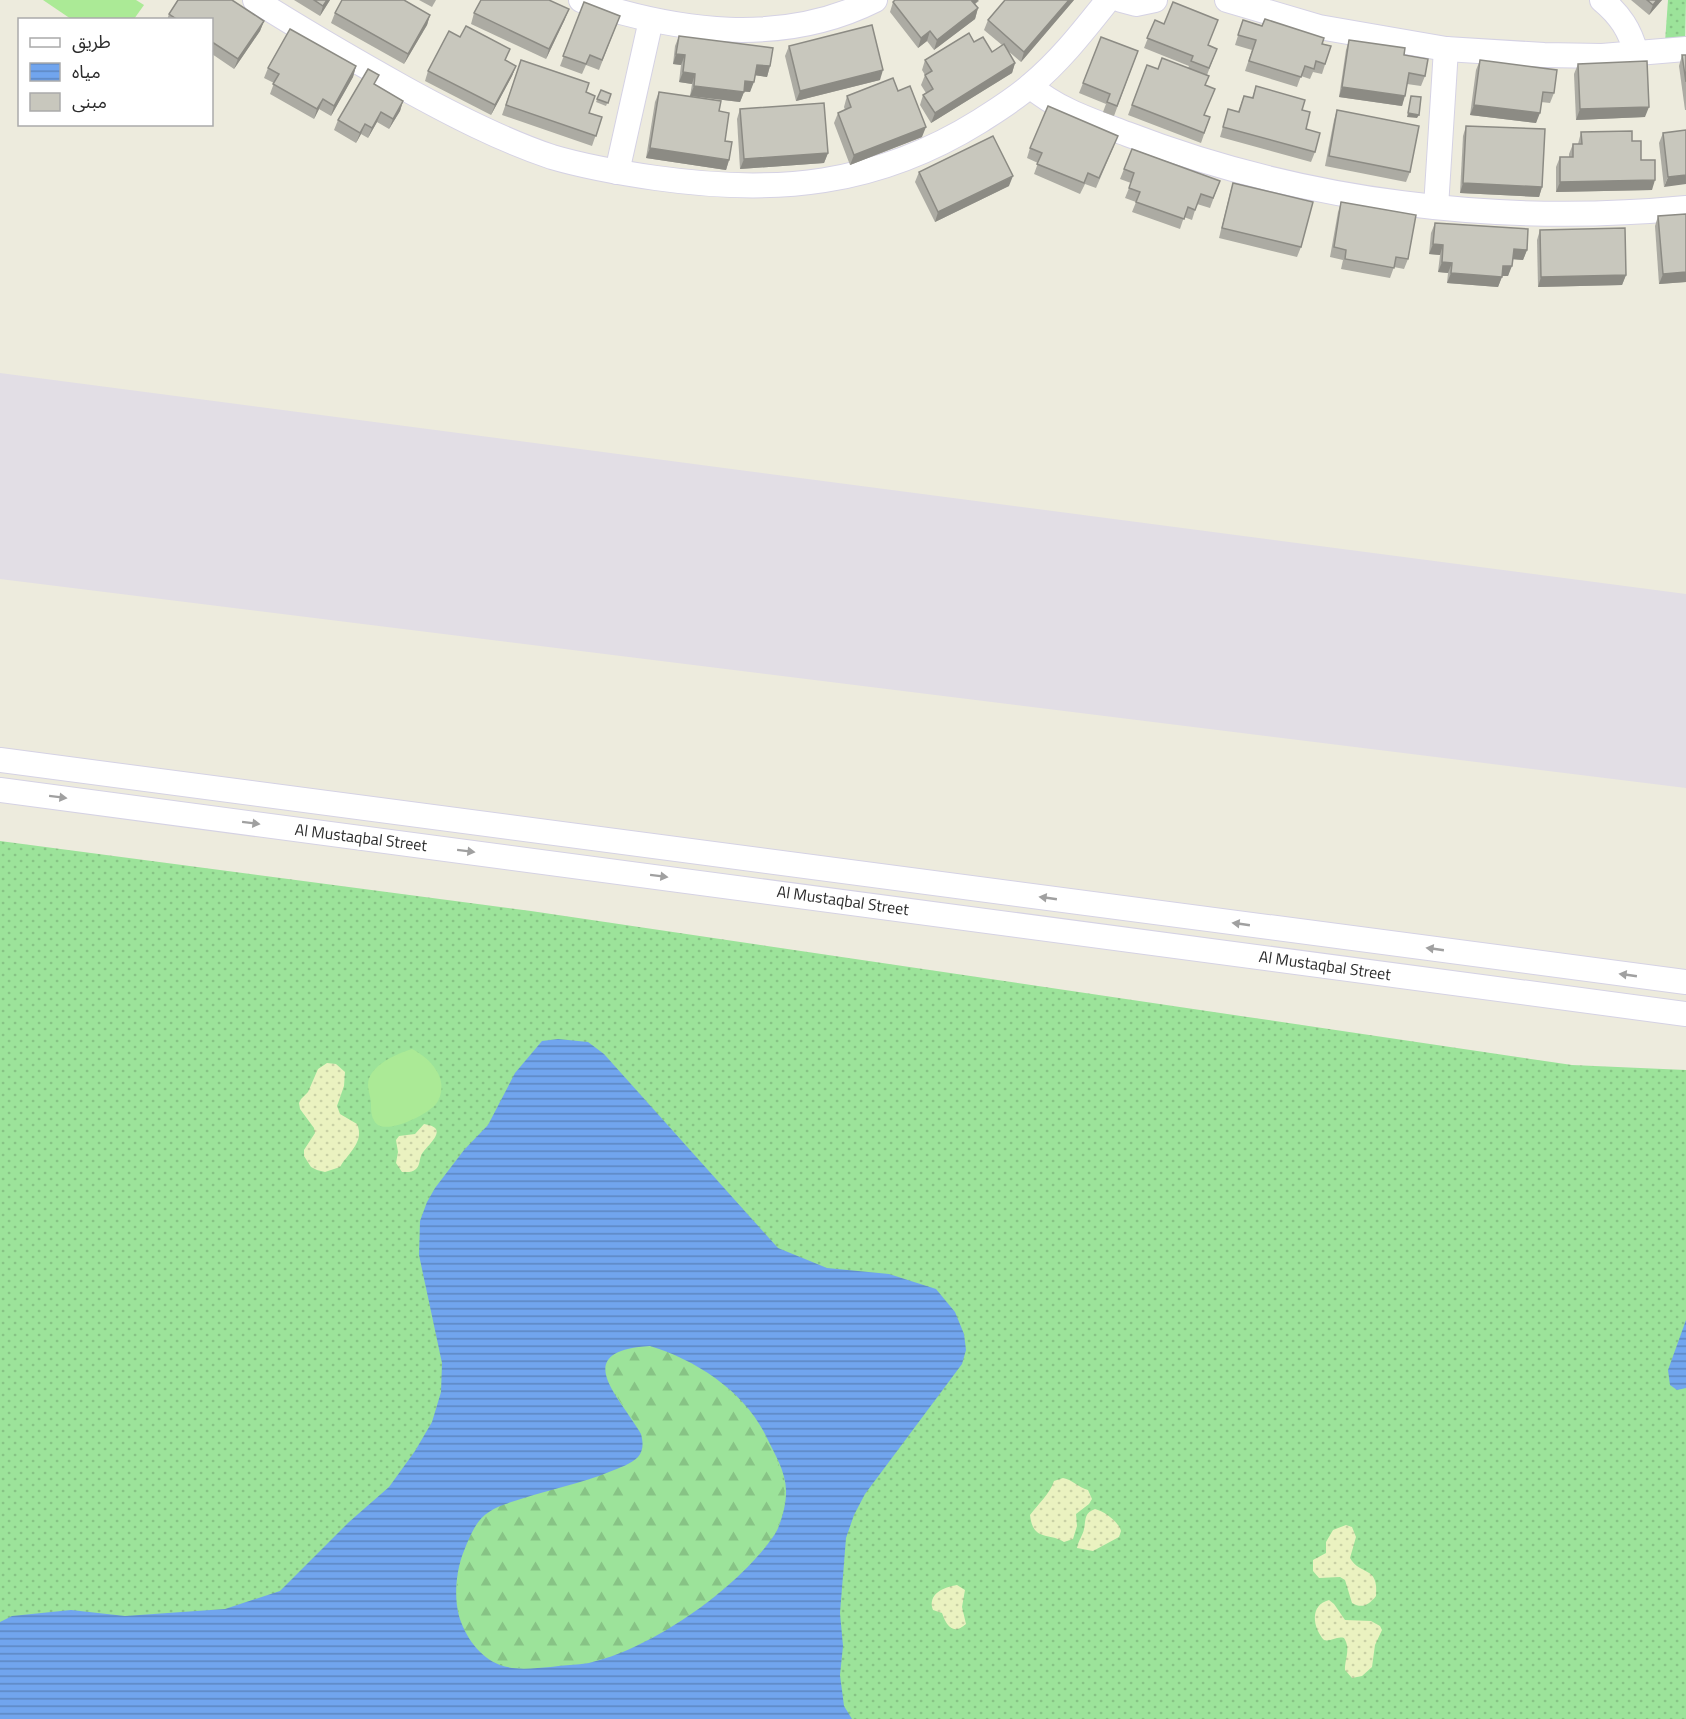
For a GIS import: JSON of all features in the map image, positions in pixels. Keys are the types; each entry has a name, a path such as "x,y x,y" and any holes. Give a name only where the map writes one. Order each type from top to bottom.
{"street":[{"path":"255,0 365,67 448,112 515,142 552,156 617,172 726,186 801,184 836,179 874,170 934,146 988,116 1030,86 1066,52 1108,0"},
{"path":"581,0 651,20 713,29 785,29 831,19 875,0"},
{"path":"1121,0 1136,4 1155,0"},
{"path":"1227,0 1318,27 1446,49 1602,56 1686,49"},
{"path":"1602,0 1622,19 1633,40 1636,53"},
{"path":"617,172 651,20"},
{"path":"1436,207 1446,49"},
{"path":"1030,86 1049,102 1061,108 1143,140 1203,160 1300,185 1436,207 1551,214 1600,214 1686,208"},
{"name":"Al Mustaqbal Street","path":"0,760 1686,982"},
{"name":"Al Mustaqbal Street","path":"0,790 1686,1014"}],"shaded area":[{"path":"0,373 1686,594 1686,788 0,579"}],"green space":[{"path":"43,0 136,0 144,5 135,18 70,18"},
{"path":"1668,0 1686,0 1685,41 1665,42"},
{"path":"0,841 531,911 1572,1065 1686,1070 1686,1719 0,1719"},
{"path":"412,1049 431,1064 440,1077 442,1085 438,1101 420,1116 401,1124 384,1127 378,1125 372,1115 368,1088 369,1078 384,1062"},
{"path":"650,1346 709,1373 725,1386 753,1416 775,1455 784,1483 783,1512 776,1531 762,1550 710,1600 679,1623 636,1646 601,1659 578,1664 525,1668 507,1666 495,1661 485,1655 468,1637 459,1613 457,1589 459,1566 466,1543 478,1523 490,1510 532,1495 634,1421 609,1382 606,1371 607,1362 614,1354 628,1349"}],"sand":[{"path":"327,1063 336,1064 345,1072 344,1086 337,1106 340,1114 357,1124 359,1136 340,1167 325,1172 311,1167 304,1156 304,1150 315,1133 314,1128 300,1109 299,1103 308,1092 318,1069"},
{"path":"424,1124 436,1129 437,1134 423,1152 416,1169 411,1172 402,1172 396,1163 398,1152 396,1140 399,1136 415,1134"},
{"path":"1063,1478 1088,1490 1092,1499 1076,1514 1077,1526 1073,1539 1064,1542 1038,1533 1034,1529 1030,1515 1047,1495 1054,1481"},
{"path":"1095,1509 1107,1514 1117,1524 1121,1531 1119,1537 1093,1551 1077,1548 1086,1517"},
{"path":"1346,1525 1352,1527 1356,1537 1350,1558 1354,1564 1372,1575 1375,1580 1376,1596 1368,1604 1362,1606 1352,1603 1345,1580 1340,1577 1319,1578 1313,1571 1313,1560 1326,1553 1326,1542 1333,1530"},
{"path":"957,1585 965,1590 962,1607 966,1624 954,1629 948,1625 942,1613 933,1610 932,1600 938,1592"},
{"path":"1329,1600 1345,1620 1371,1621 1380,1626 1382,1630 1375,1645 1372,1667 1362,1676 1352,1678 1345,1670 1347,1650 1344,1638 1324,1640 1317,1629 1315,1617 1318,1607"}],"water":[{"path":"558,1039 588,1042 604,1054 778,1248 827,1268 889,1274 936,1289 955,1312 964,1334 966,1350 962,1364 865,1494 846,1538 840,1613 843,1646 840,1675 844,1706 852,1719 0,1719 0,1622 12,1616 71,1610 125,1616 225,1609 280,1591 349,1522 389,1487 415,1451 432,1422 441,1392 442,1363 419,1255 420,1221 435,1188 464,1150 488,1125 515,1073 542,1041","holes":["650,1346 667,1352 717,1379 732,1391 757,1420 779,1463 786,1486 784,1509 775,1534 740,1575 717,1595 692,1614 640,1645 614,1656 584,1664 519,1669 492,1661 479,1651 469,1638 457,1609 458,1570 472,1531 484,1516 497,1507 599,1476 625,1466 638,1457 642,1446 641,1434 613,1391 607,1378 606,1366 611,1357 625,1350"]},
{"path":"1686,1320 1686,1388 1677,1390 1670,1385 1668,1370"}],"building":[{"path":"178,0 232,0 264,21 238,59 213,43 213,18 175,18 169,14"},
{"path":"314,0 327,0 323,6"},
{"path":"342,0 404,0 430,15 408,54 335,13"},
{"path":"481,0 549,0 569,9 549,49 474,13"},
{"path":"895,0 971,0 978,8 937,40 930,31 921,38 893,2"},
{"path":"1005,0 1069,0 1024,52 988,20"},
{"path":"1647,0 1657,0 1653,5"},
{"path":"584,2 620,16 602,60 590,55 586,64 563,56"},
{"path":"1173,2 1218,20 1208,45 1217,49 1209,68 1191,61 1193,56 1147,38 1155,20 1164,24"},
{"path":"1265,19 1324,38 1322,44 1331,46 1325,64 1316,61 1314,69 1305,66 1301,77 1249,61 1256,40 1238,35 1243,20 1262,26"},
{"path":"872,25 883,70 800,91 789,46"},
{"path":"466,26 510,49 505,60 516,66 495,105 428,71 449,31 460,37"},
{"path":"290,29 356,66 334,106 323,99 317,109 273,84 279,74 268,68"},
{"path":"969,33 974,42 983,37 992,52 1004,44 1015,63 935,113 923,95 933,89 925,75 932,71 925,60"},
{"path":"679,36 773,48 770,66 757,65 754,82 745,81 744,92 694,86 695,74 683,72 685,55 676,54"},
{"path":"1101,37 1138,51 1117,106 1107,102 1110,94 1083,83"},
{"path":"1349,40 1405,48 1404,55 1428,59 1425,76 1409,73 1405,96 1342,87"},
{"path":"1682,55 1686,55 1686,82"},
{"path":"1162,58 1209,76 1205,85 1215,89 1204,115 1210,117 1204,133 1132,105 1147,65 1158,69"},
{"path":"521,60 589,83 586,92 595,96 589,113 602,117 596,136 506,105"},
{"path":"1480,60 1557,70 1554,93 1543,92 1540,113 1474,105"},
{"path":"1647,61 1649,107 1580,109 1578,64"},
{"path":"368,69 379,75 374,84 403,101 393,119 381,112 372,128 365,124 360,133 338,120"},
{"path":"893,78 898,91 910,86 926,127 854,155 838,113 851,107 847,96"},
{"path":"1256,86 1305,100 1302,110 1310,112 1306,129 1320,133 1315,152 1223,127 1228,109 1239,112 1244,96 1253,98"},
{"path":"601,90 611,94 608,103 597,99"},
{"path":"659,92 721,101 719,111 729,113 725,141 732,142 729,160 650,148"},
{"path":"1411,96 1421,97 1419,115 1408,113"},
{"path":"824,103 828,153 744,159 740,109"},
{"path":"1048,106 1118,136 1099,178 1088,173 1084,183 1037,164 1042,153 1030,148"},
{"path":"1337,110 1419,126 1410,172 1329,156"},
{"path":"1466,126 1545,129 1542,187 1463,183"},
{"path":"1686,130 1686,175 1668,177 1663,133"},
{"path":"1632,131 1632,141 1641,141 1641,160 1655,160 1655,180 1560,182 1560,157 1573,157 1573,144 1582,144 1581,132"},
{"path":"993,136 1013,176 938,212 919,172"},
{"path":"1132,149 1220,181 1213,198 1201,194 1195,210 1188,207 1184,219 1136,202 1140,192 1129,188 1134,173 1124,169"},
{"path":"1233,183 1313,202 1301,247 1222,228"},
{"path":"1341,202 1416,215 1408,259 1396,257 1394,268 1345,259 1346,250 1334,247"},
{"path":"1686,214 1686,272 1663,274 1658,216"},
{"path":"1435,223 1528,229 1527,250 1514,249 1512,266 1503,266 1502,277 1451,273 1452,263 1442,262 1443,245 1433,244"},
{"path":"1625,228 1626,275 1541,277 1540,230"}]}
